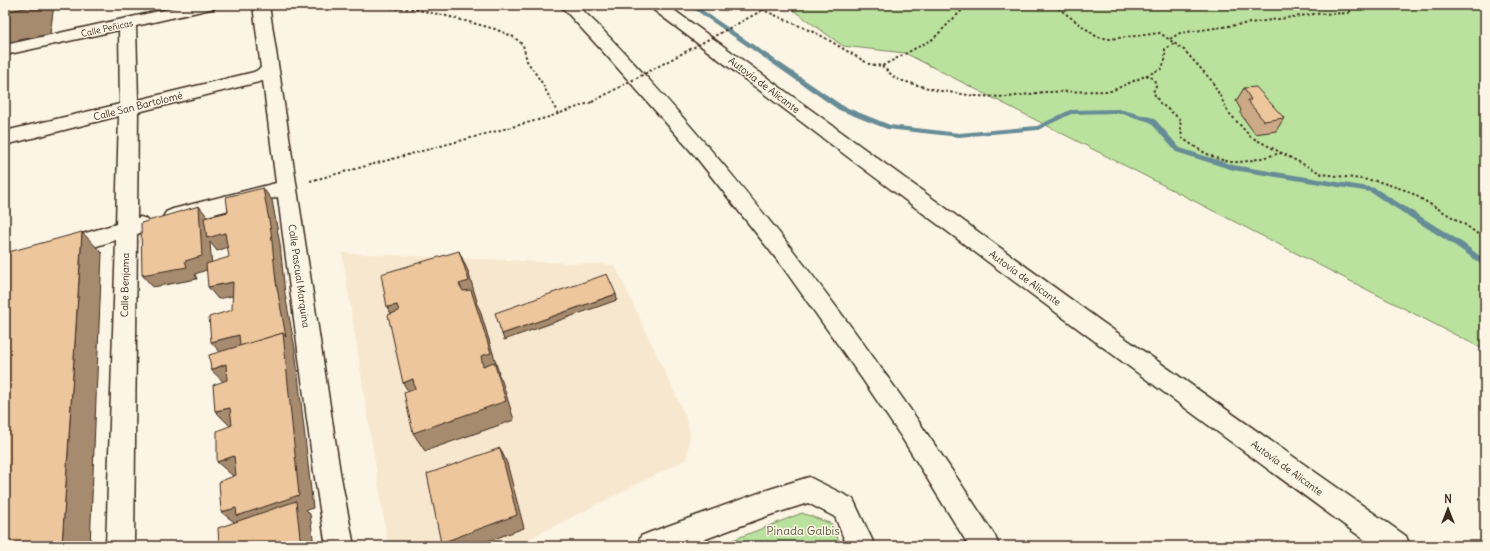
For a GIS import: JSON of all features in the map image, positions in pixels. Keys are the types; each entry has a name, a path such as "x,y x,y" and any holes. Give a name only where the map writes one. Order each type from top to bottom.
{"main road":[{"name":"Calle Peñicas","path":"5,50 210,5"},
{"name":"Calle Pascual Marquina","path":"261,5 327,472 340,546"},
{"path":"568,5 588,23 687,134 768,231 854,349 948,484 985,546"},
{"name":"Autovía de Alicante","path":"657,5 1082,319 1396,546"},
{"name":"Calle Benjama","path":"120,546 129,108 127,23"},
{"name":"Calle San Bartolomé","path":"5,138 260,76 270,70"},
{"path":"5,266 126,229 287,187"},
{"path":"651,546 770,502 809,490 844,508 860,546"}],"path":[{"path":"376,5 389,8 413,9 495,29 514,37 523,45 527,61 542,83 558,114"},
{"path":"407,5 413,9"},
{"path":"752,5 820,35 869,64 882,66 933,39 967,5"},
{"path":"287,187 558,114 592,102 774,5"},
{"path":"1054,5 1097,38 1110,39 1160,32 1184,50 1212,81 1229,113 1251,136 1322,174 1377,181 1408,191 1464,224 1485,239"},
{"path":"1170,39 1180,33 1314,14 1352,13 1347,5"},
{"path":"882,66 896,79 935,90 975,96 1008,97 1044,92 1111,91 1146,74 1156,72 1161,69 1165,61 1165,49 1174,43"},
{"path":"1146,74 1154,79 1156,86 1153,92 1160,103 1180,119 1182,138 1196,148 1226,161 1237,162 1283,153"}],"shaded area":[{"path":"342,253 615,265 685,415 690,433 687,459 515,546 388,546"}],"green space":[{"path":"786,5 1485,5 1485,350 905,53 843,46"},
{"name":"Pinada Galbis","path":"802,513 832,524 841,546 717,546"}],"building":[{"path":"5,5 30,5 29,7 5,12"},
{"path":"1256,87 1284,118 1264,121 1247,100 1251,100 1244,88"},
{"path":"263,188 271,231 276,282 286,337 283,333 240,346 239,335 211,342 209,317 232,310 233,282 208,287 206,264 229,257 225,233 207,238 204,218 228,212 226,197"},
{"path":"199,206 202,256 185,261 187,267 142,275 141,223"},
{"path":"82,232 62,546 5,546 5,253"},
{"path":"459,251 469,281 459,284 463,291 471,290 491,353 481,356 483,366 494,362 506,401 413,433 404,393 415,389 413,379 403,383 388,315 399,311 397,305 387,307 381,274"},
{"path":"607,274 616,294 502,334 495,313"},
{"path":"283,333 299,495 237,516 236,508 221,512 219,482 236,475 234,456 217,462 217,431 232,425 230,408 215,411 213,385 227,380 226,364 211,370 209,355"},
{"path":"500,448 517,515 441,543 427,474"},
{"path":"296,501 301,546 219,546 218,528"}],"waterway":[{"path":"691,5 841,108 889,127 959,135 1038,128 1070,112 1119,111 1152,120 1178,150 1233,167 1372,190 1460,245 1485,264"}]}
